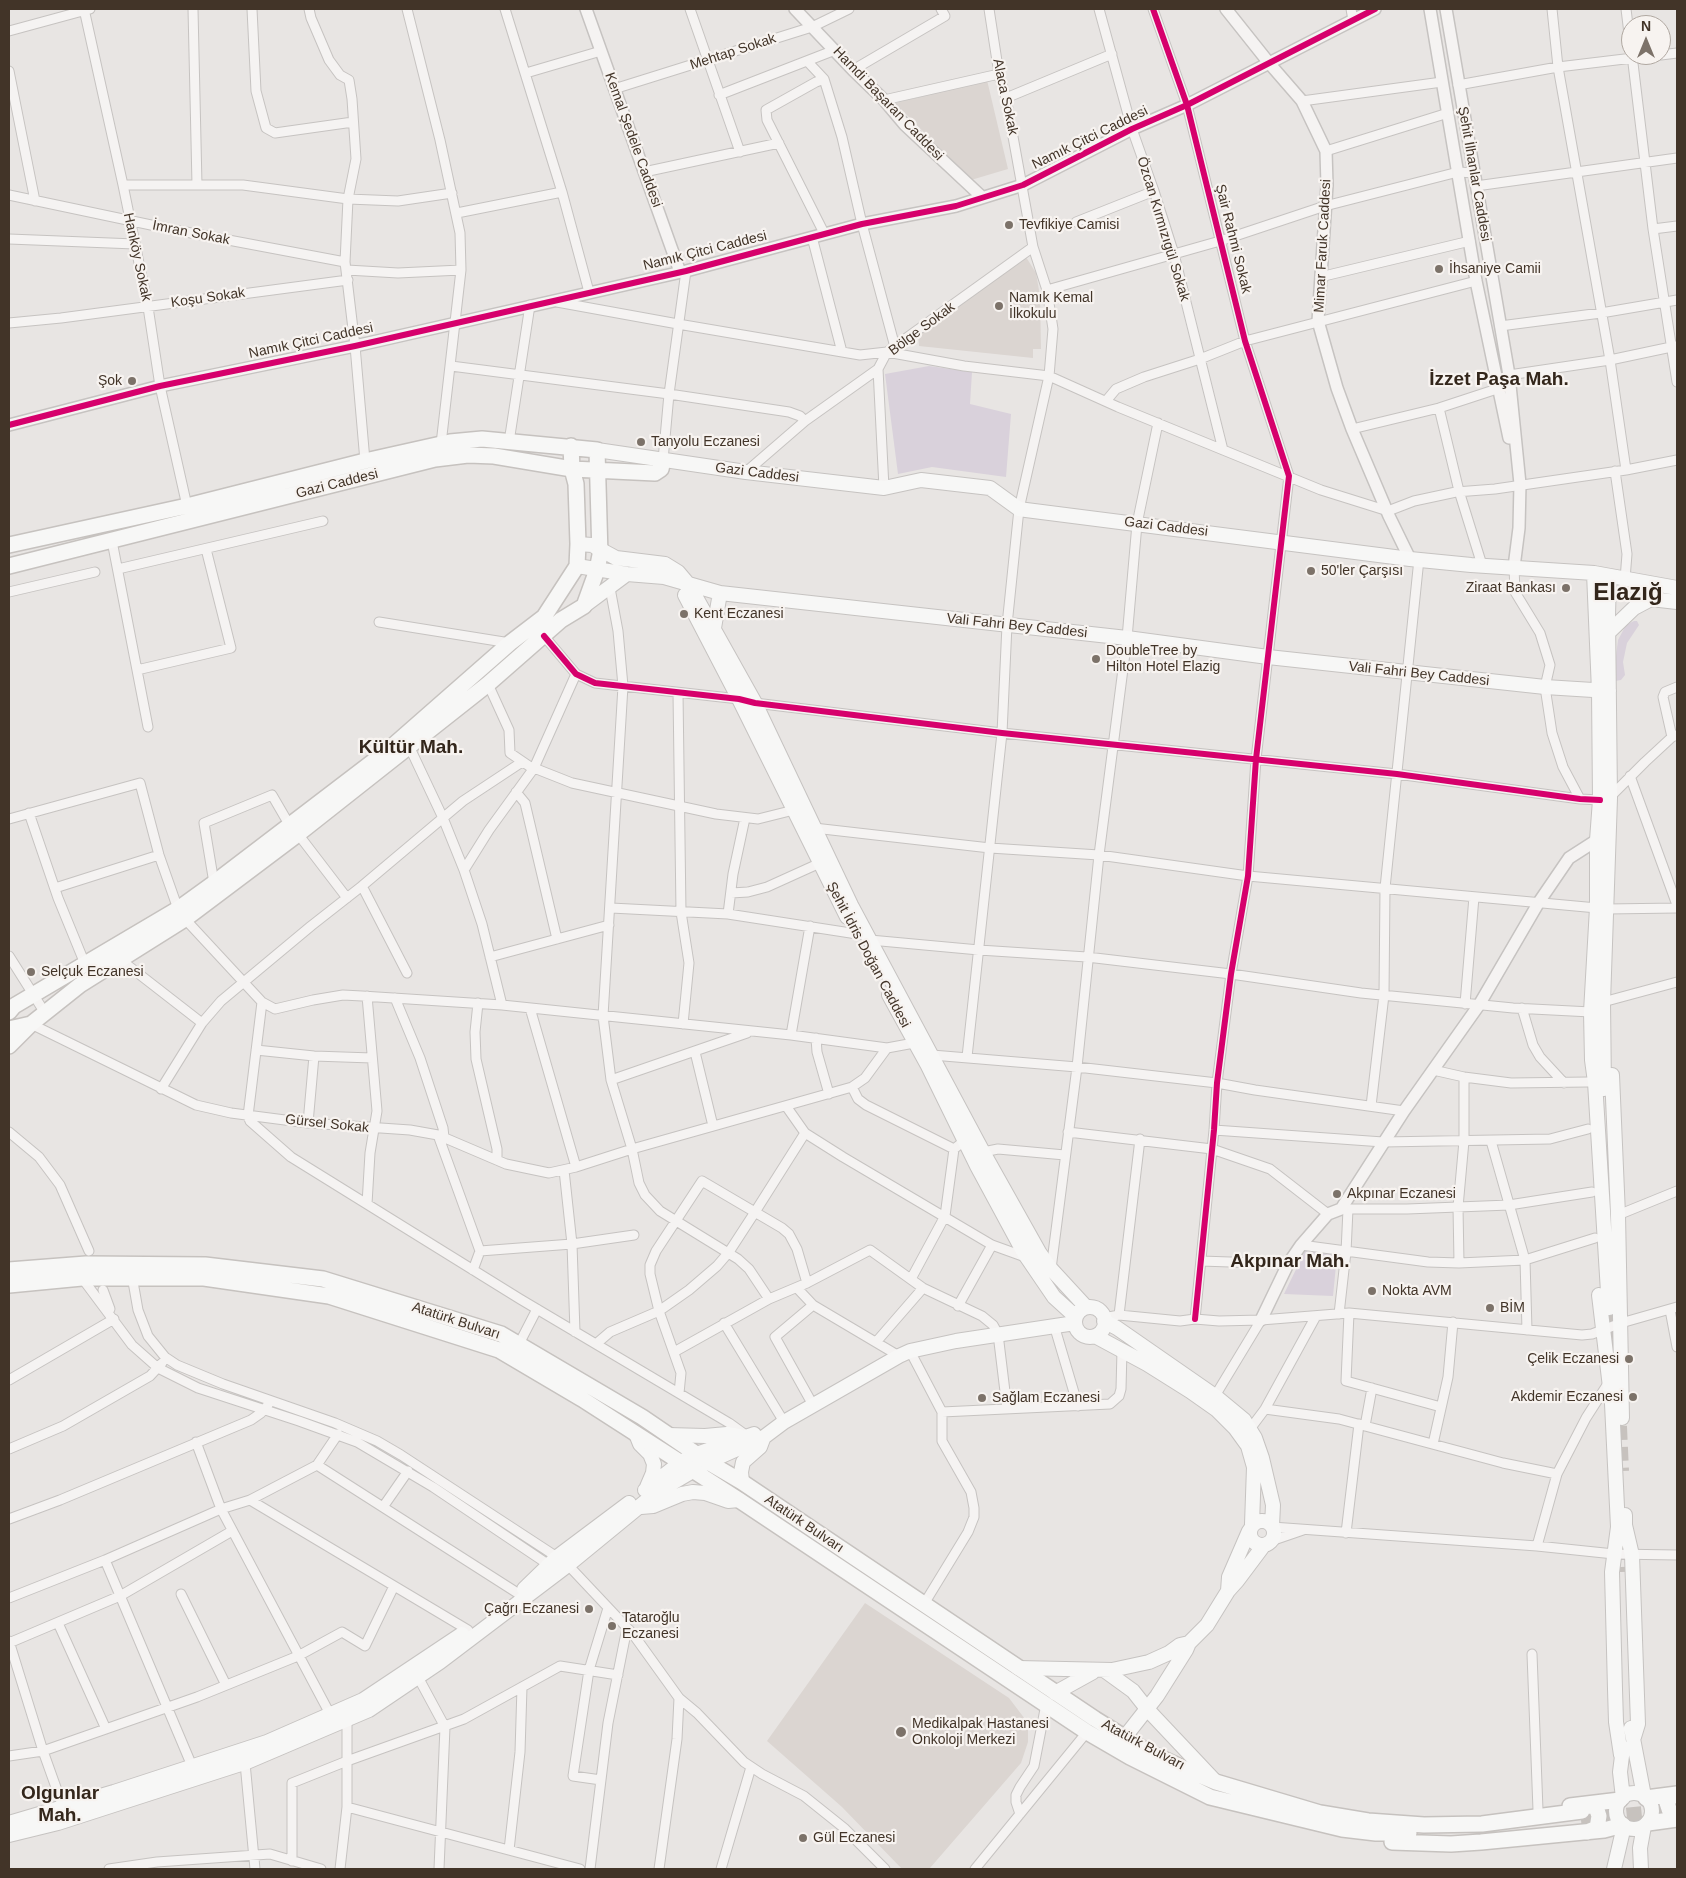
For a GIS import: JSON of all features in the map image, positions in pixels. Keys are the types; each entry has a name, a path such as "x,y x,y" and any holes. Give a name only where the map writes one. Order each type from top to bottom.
{"main road":[{"name":"Gazi Caddesi","path":"9,544 187,506 365,461 442,444 482,439 571,446 746,472 884,488 921,480 990,488 1019,509 1415,559 1482,566 1594,573 1677,588"},
{"path":"10,1008 34,996 85,964 182,914 214,883 294,830 510,643 544,616 578,566 576,484 572,469 571,446"},
{"path":"584,606 597,570 600,549 597,450"},
{"name":"Gazi Caddesi","path":"9,566 435,459 468,455 494,456 572,469 655,473 662,469 663,460"},
{"path":"578,544 592,545 616,558 665,564 673,568 683,583"},
{"name":"Vali Fahri Bey Caddesi","path":"578,566 627,574 664,577 720,593 1127,638 1268,657 1545,687 1604,691"},
{"path":"1594,573 1604,691 1605,799 1601,840 1605,1050 1603,1067 1612,1307 1592,1060 1591,1012 1602,908"},
{"path":"9,1046 31,1024 80,986 121,960 409,746 488,684 562,620 610,588 627,574"},
{"path":"1604,691 1610,576"},
{"name":"Şehit İdris Doğan Caddesi","path":"683,583 714,628 755,703 851,905 1038,1252 1086,1308"},
{"name":"Şehit İdris Doğan Caddesi","path":"683,583 820,864 914,1043 928,1066 959,1145 1054,1298 1075,1320"},
{"path":"714,628 720,593"},
{"path":"1608,633 1634,608 1651,599 1677,602"},
{"path":"10,1008 45,1013"},
{"path":"9,1029 31,1024"},
{"path":"1605,1050 1611,1065 1618,1215 1625,1525 1632,1554 1638,1724 1634,1737"},
{"path":"1592,1060 1588,1082 1588,1129 1603,1330 1610,1380 1618,1527 1612,1572 1616,1722 1621,1755"},
{"name":"Atatürk Bulvarı","path":"9,1270 86,1264 205,1265 323,1280 502,1334 642,1417 924,1604 1018,1668 1087,1732 1130,1757 1210,1797 1308,1822 1376,1833 1477,1832 1582,1817"},
{"name":"Atatürk Bulvarı","path":"9,1285 82,1278 132,1276 204,1278 329,1296 499,1350 636,1433 1050,1698 1176,1765 1216,1782 1320,1814 1368,1821 1424,1825 1482,1824 1582,1817"},
{"path":"702,1458 766,1435 784,1422 904,1353 1054,1325 1075,1320 1082,1309 1096,1309 1104,1319 1215,1396 1236,1413 1250,1429 1260,1453 1273,1505 1272,1526 1274,1534 1238,1581 1228,1591 1207,1625 1189,1643 1148,1710 1124,1738"},
{"path":"1095,1336 1102,1330 1104,1319"},
{"path":"1075,1320 1078,1331 1082,1334 1095,1336 1122,1350 1207,1402 1226,1418 1248,1446 1254,1467 1251,1528 1253,1542 1267,1543"},
{"path":"9,1823 267,1742 363,1700 519,1594 647,1489 744,1436 760,1432 766,1435"},
{"path":"636,1433 638,1441 650,1454 654,1464 647,1489"},
{"path":"668,1434 704,1436 727,1434 744,1436"},
{"path":"742,1482 740,1472 743,1462 760,1447 766,1435"},
{"path":"9,1835 58,1823 245,1763 368,1710 418,1677 558,1562 638,1507 687,1466"},
{"path":"638,1507 653,1506 682,1494 693,1492 705,1493 728,1501 739,1500"},
{"path":"1228,1591 1229,1577 1251,1528 1263,1520 1272,1526"},
{"path":"1624,1826 1617,1817 1616,1811 1622,1799 1620,1772 1624,1743 1624,1572 1630,1724 1645,1797 1652,1808 1652,1814 1646,1825 1640,1848 1641,1869"},
{"path":"1018,1668 1100,1670 1131,1667 1149,1662 1169,1653 1180,1645 1189,1643"},
{"path":"1050,1698 1100,1670"},
{"path":"1100,1670 1133,1691 1148,1710 1216,1782 1371,1815 1406,1818 1439,1818 1538,1810 1582,1817 1604,1830 1624,1826 1636,1829 1646,1825 1677,1819"},
{"path":"1582,1817 1630,1794 1645,1797 1676,1794"},
{"path":"1676,1794 1669,1798 1667,1803 1670,1815 1677,1819"},
{"path":"1614,1869 1624,1826"}],"street":[{"path":"9,31 86,9"},
{"name":"Hanköy Sokak","path":"86,9 148,306 160,386 187,506"},
{"path":"193,9 196,184"},
{"path":"252,9 256,91 266,128 275,133 353,122"},
{"path":"309,9 329,60 340,75 349,80 356,159 348,199 346,266 365,461"},
{"path":"407,9 457,213 460,233 461,270 442,444"},
{"path":"505,9 562,192 589,292"},
{"name":"Kemal Şedele Caddesi","path":"586,9 644,172 683,271"},
{"path":"690,9 740,152"},
{"name":"Hamdi Başaran Caddesi","path":"795,9 884,100 905,125 982,197"},
{"name":"Mehtap Sokak","path":"614,88 707,61 812,27 849,9"},
{"path":"853,70 945,16 941,9"},
{"name":"Alaca Sokak","path":"966,1057 1002,733 1007,625 1019,509 1049,376 1053,329 1047,290 1033,247 1006,98 999,74 989,9"},
{"name":"Özcan Kırmızıgül Sokak","path":"1099,9 1132,129 1174,254 1223,450"},
{"name":"Şair Rahmi Sokak","path":"1153,9 1187,105 1245,341 1289,476"},
{"name":"Mimar Faruk Caddesi","path":"1226,9 1269,63 1302,100 1326,151 1327,185 1318,321 1337,388 1352,429 1388,511 1415,559"},
{"name":"Namık Çitci Caddesi","path":"9,425 160,386 355,346 683,271 862,224 956,206 1023,185 1132,129 1187,105 1269,63 1352,14 1375,9"},
{"name":"Şehit İlhanlar Caddesi","path":"1430,9 1476,281 1497,388 1520,484"},
{"name":"Şehit İlhanlar Caddesi","path":"1446,9 1509,380 1520,484"},
{"path":"1552,9 1558,67 1610,360 1626,470"},
{"path":"719,95 834,50"},
{"path":"526,73 601,51"},
{"path":"1006,98 1112,54"},
{"path":"1458,84 1621,56"},
{"path":"807,61 824,79 842,137 894,347"},
{"path":"1632,65 1653,229 1665,302 1675,346 1677,382"},
{"path":"9,70 35,200"},
{"path":"884,100 999,74"},
{"path":"824,79 766,110 768,120 818,235 842,352"},
{"path":"1302,100 1442,82"},
{"path":"1326,151 1448,113"},
{"path":"644,172 779,143"},
{"path":"1476,186 1677,158"},
{"path":"1047,290 1220,241 1325,206 1458,172 1474,173"},
{"path":"123,185 243,185 348,199 398,200 452,193"},
{"path":"1076,222 1154,191"},
{"path":"457,213 562,192"},
{"name":"İmran Sokak","path":"9,195 346,266 398,272 461,270"},
{"path":"1653,229 1677,226"},
{"path":"9,239 134,244"},
{"path":"1320,277 1470,241"},
{"name":"Bölge Sokak","path":"746,472 805,421 878,369 894,347 1033,247"},
{"path":"663,460 683,271"},
{"name":"Koşu Sokak","path":"9,323 61,318 348,280"},
{"path":"1106,401 1116,389 1245,341 1476,281"},
{"path":"552,300 860,355 894,347 964,366 1049,376 1321,490 1388,511 1414,501 1459,491 1615,472 1677,460"},
{"path":"1500,326 1601,313 1677,300"},
{"path":"509,442 521,375 530,305"},
{"path":"1352,429 1439,408 1497,388 1509,380 1675,346"},
{"path":"451,366 669,394 789,412 800,416 805,421"},
{"path":"878,369 884,488"},
{"path":"1439,408 1459,491 1482,566"},
{"path":"1051,1269 1076,1067 1099,855 1127,638 1137,524 1158,423"},
{"path":"1615,472 1627,554 1625,579"},
{"path":"1194,1318 1214,1130 1217,1083 1230,974 1248,876 1256,759 1289,476"},
{"path":"1520,484 1519,528 1514,568 1515,592 1540,633 1550,665 1545,687 1552,732 1563,767 1580,799"},
{"path":"118,569 323,521"},
{"path":"112,541 148,727"},
{"path":"137,670 231,648 206,549"},
{"path":"1371,1106 1384,995 1385,888 1407,672 1415,559"},
{"path":"9,592 95,572"},
{"path":"610,588 618,631 623,686 603,1016 612,1080 632,1148 639,1183 645,1195 660,1211 728,1252 749,1269 769,1299"},
{"path":"379,622 510,643"},
{"path":"544,636 576,674 594,683 739,699 755,703 1002,733 1397,774 1580,799 1605,799 1675,736 1663,696 1665,692 1677,687"},
{"path":"464,870 489,830 534,768 576,674"},
{"path":"488,684 509,730 510,753 534,768 572,783 745,818 767,818 794,810"},
{"path":"678,693 681,912 689,963 683,1024"},
{"path":"409,746 443,818 464,870 482,924 502,1005"},
{"path":"161,1089 202,1023 221,1001 463,801 522,762"},
{"path":"814,828 990,848 1099,855 1248,876 1474,897 1602,908 1677,906 1630,776"},
{"path":"9,818 140,783 159,856 182,914 262,1002 275,1008 343,995 367,996 502,1005 792,1035 887,1048 914,1043"},
{"path":"516,792 525,803 557,939"},
{"path":"214,883 204,823 272,794 294,830 347,898"},
{"path":"29,813 55,888 85,964"},
{"path":"728,914 733,874 745,818"},
{"path":"1441,1407 1346,1381 1344,1209 1404,1111 1479,1005 1539,902 1569,858 1601,840"},
{"path":"55,888 159,856"},
{"path":"730,893 748,892 767,887 820,864"},
{"path":"362,886 407,973"},
{"path":"1465,1004 1474,897"},
{"path":"611,908 728,914 857,934"},
{"path":"490,958 609,925"},
{"path":"792,1035 810,926"},
{"path":"870,940 1087,957 1465,1004 1591,1012"},
{"path":"9,956 45,1013"},
{"path":"121,960 202,1023"},
{"path":"1604,1002 1677,982"},
{"path":"367,996 377,1111 370,1153 367,1204"},
{"path":"395,998 444,1128 441,1136 480,1251 472,1270"},
{"path":"262,1002 248,1116 250,1121 291,1157 472,1270 679,1393 744,1436"},
{"path":"478,1003 475,1032 476,1059 497,1160"},
{"path":"530,1008 576,1168"},
{"path":"1522,1008 1533,1044 1540,1057 1564,1083"},
{"name":"Gürsel Sokak","path":"31,1024 196,1105 248,1116 375,1129 410,1130 441,1136 506,1164 549,1173 576,1168 632,1148 852,1087"},
{"path":"612,1080 750,1032"},
{"path":"816,1038 817,1052 829,1094"},
{"path":"887,1048 865,1078 852,1087 858,1099 866,1105 959,1145 945,1216 911,1279"},
{"path":"256,1050 314,1056 372,1058"},
{"path":"695,1052 713,1126"},
{"path":"932,1055 1076,1067 1217,1083 1404,1111"},
{"path":"308,1123 314,1056"},
{"path":"1433,1070 1464,1077 1511,1083 1588,1082"},
{"path":"1459,1263 1458,1207 1464,1140 1464,1077"},
{"path":"786,1106 805,1132 843,1157 992,1244 1028,1258"},
{"path":"1214,1130 1384,1142 1550,1139 1588,1129"},
{"path":"9,1132 39,1157 60,1185 89,1251"},
{"path":"596,1344 610,1332 659,1312 704,1279 728,1252 756,1212 805,1132"},
{"path":"1068,1132 1212,1149 1270,1169 1328,1214"},
{"path":"1119,1315 1140,1139"},
{"path":"1492,1141 1525,1260 1527,1330"},
{"path":"983,1152 998,1149 1065,1155"},
{"path":"564,1170 572,1244 575,1332"},
{"path":"679,1393 681,1377 659,1312 650,1274 650,1265 653,1255 702,1181 756,1212 789,1234 797,1249 808,1284"},
{"path":"1618,1215 1677,1191"},
{"path":"1215,1396 1262,1320 1288,1264 1301,1245 1328,1214 1344,1209 1509,1205 1592,1192"},
{"path":"480,1251 572,1244 634,1235"},
{"path":"1301,1245 1428,1262 1459,1263 1525,1260 1595,1238"},
{"path":"958,1306 992,1244"},
{"path":"674,1352 769,1299 808,1284 870,1250 924,1288 989,1321 998,1334 1007,1408"},
{"path":"1201,1261 1288,1264"},
{"path":"132,1276 134,1295 142,1324 155,1347 165,1357 196,1374 335,1422 377,1441 401,1454 558,1562 627,1628 679,1698 697,1713 744,1762 804,1796 844,1828 885,1869"},
{"path":"82,1278 132,1344 158,1368 198,1388 358,1442 558,1562"},
{"path":"796,1288 813,1305 877,1341 904,1353 942,1412 942,1441 970,1492 974,1517 968,1532 924,1604"},
{"path":"877,1341 924,1288"},
{"path":"103,1290 114,1319"},
{"path":"813,1305 775,1337 813,1405"},
{"path":"519,1344 537,1309"},
{"path":"1104,1319 1119,1315 1180,1321 1194,1318 1219,1321 1262,1320 1344,1313 1582,1335 1673,1309 1677,1347"},
{"path":"1250,1429 1266,1409 1316,1316"},
{"path":"9,1380 114,1319"},
{"path":"1433,1444 1448,1377 1452,1322"},
{"path":"724,1323 784,1422"},
{"path":"1054,1325 1078,1406"},
{"path":"942,1412 1110,1404 1120,1396 1122,1390 1122,1350"},
{"path":"9,1449 63,1426 150,1376 165,1357"},
{"path":"1537,1546 1557,1474 1586,1418 1610,1380"},
{"path":"1346,1533 1362,1425 1372,1388"},
{"path":"9,1520 251,1420 265,1410 271,1401"},
{"path":"1266,1409 1339,1418 1503,1463 1557,1474"},
{"path":"9,1598 105,1560 221,1509 250,1500 317,1465 338,1434"},
{"path":"196,1442 221,1509 330,1714"},
{"path":"317,1465 519,1594"},
{"path":"383,1507 408,1471"},
{"path":"250,1500 468,1630"},
{"path":"1272,1526 1537,1546 1614,1554 1677,1555"},
{"path":"1267,1543 1306,1530"},
{"path":"62,1807 9,1642 120,1596 232,1531"},
{"path":"105,1560 192,1766"},
{"path":"9,1756 43,1751 166,1708 298,1656 342,1632 365,1646 394,1586"},
{"path":"181,1594 226,1685"},
{"path":"601,1780 573,1776 589,1670 608,1608"},
{"path":"58,1623 106,1729"},
{"path":"590,1869 608,1724 627,1628"},
{"path":"1532,1654 1538,1810"},
{"path":"292,1860 292,1783 347,1761 446,1727 560,1666 618,1675"},
{"path":"418,1677 446,1727 439,1869"},
{"path":"509,1850 520,1752 522,1687"},
{"path":"659,1869 677,1738 679,1698"},
{"path":"1020,1814 1016,1795 1034,1766 1050,1698"},
{"path":"340,1869 348,1808 347,1719"},
{"path":"975,1869 1087,1732"},
{"path":"245,1763 256,1869"},
{"path":"721,1869 751,1767"},
{"path":"348,1808 580,1869"},
{"path":"109,1869 158,1862 270,1854 321,1869"}],"shaded area":[{"path":"987,80 1008,169 971,180 895,103"},
{"name":"Namık Kemal İlkokulu","path":"1026,257 1036,273 1040,296 1041,349 1033,349 1033,358 919,346 918,333"},
{"path":"929,366 972,372 970,404 1011,414 1006,477 932,467 898,474 885,374"},
{"path":"1637,621 1639,625 1627,643 1623,662 1625,675 1621,680 1615,681 1618,640 1626,625"},
{"path":"1305,1251 1337,1255 1333,1296 1284,1294"},
{"name":"Medikalpak Hastanesi Onkoloji Merkezi","path":"865,1603 1009,1698 1028,1723 1028,1742 1021,1763 930,1868 926,1869 902,1869 842,1807 767,1741"}],"tunnel":[{"path":"1609,1308 1611,1339"},
{"path":"1619,1405 1622,1471"},
{"path":"1620,1546 1621,1572"},
{"path":"1581,1820 1677,1810"}],"cycle path":[{"path":"1153,9 1187,105 1245,341 1289,476 1256,759 1248,876 1231,974 1217,1083 1195,1319"},
{"path":"9,425 160,386 355,346 686,271 862,224 956,206 1023,185 1132,129 1187,105 1375,9"},
{"path":"544,636 576,674 595,683 739,699 755,703 1002,733 1397,774 1580,799 1600,800"}],"place":[{"name":"Tevfikiye Camisi","path":"1009,225"},
{"name":"İhsaniye Camii","path":"1439,269"},
{"name":"Namık Kemal İlkokulu","path":"999,306"},
{"name":"Şok","path":"132,381"},
{"name":"Tanyolu Eczanesi","path":"641,442"},
{"name":"50'ler Çarşısı","path":"1311,571"},
{"name":"Ziraat Bankası","path":"1566,588"},
{"name":"Kent Eczanesi","path":"684,614"},
{"name":"DoubleTree by Hilton Hotel Elazig","path":"1096,659"},
{"name":"Selçuk Eczanesi","path":"31,972"},
{"name":"Akpınar Eczanesi","path":"1337,1194"},
{"name":"Nokta AVM","path":"1372,1291"},
{"name":"BİM","path":"1490,1308"},
{"name":"Çelik Eczanesi","path":"1629,1359"},
{"name":"Akdemir Eczanesi","path":"1633,1397"},
{"name":"Sağlam Eczanesi","path":"982,1398"},
{"name":"Çağrı Eczanesi","path":"589,1609"},
{"name":"Tataroğlu Eczanesi","path":"612,1626"},
{"name":"Medikalpak Hastanesi Onkoloji Merkezi","path":"901,1732"},
{"name":"Gül Eczanesi","path":"803,1838"}],"district":[{"name":"İzzet Paşa Mah.","path":"1499,380"},
{"name":"Elazığ","path":"1628,593"},
{"name":"Kültür Mah.","path":"411,748"},
{"name":"Akpınar Mah.","path":"1290,1262"},
{"name":"Olgunlar Mah.","path":"60,1805"}]}
